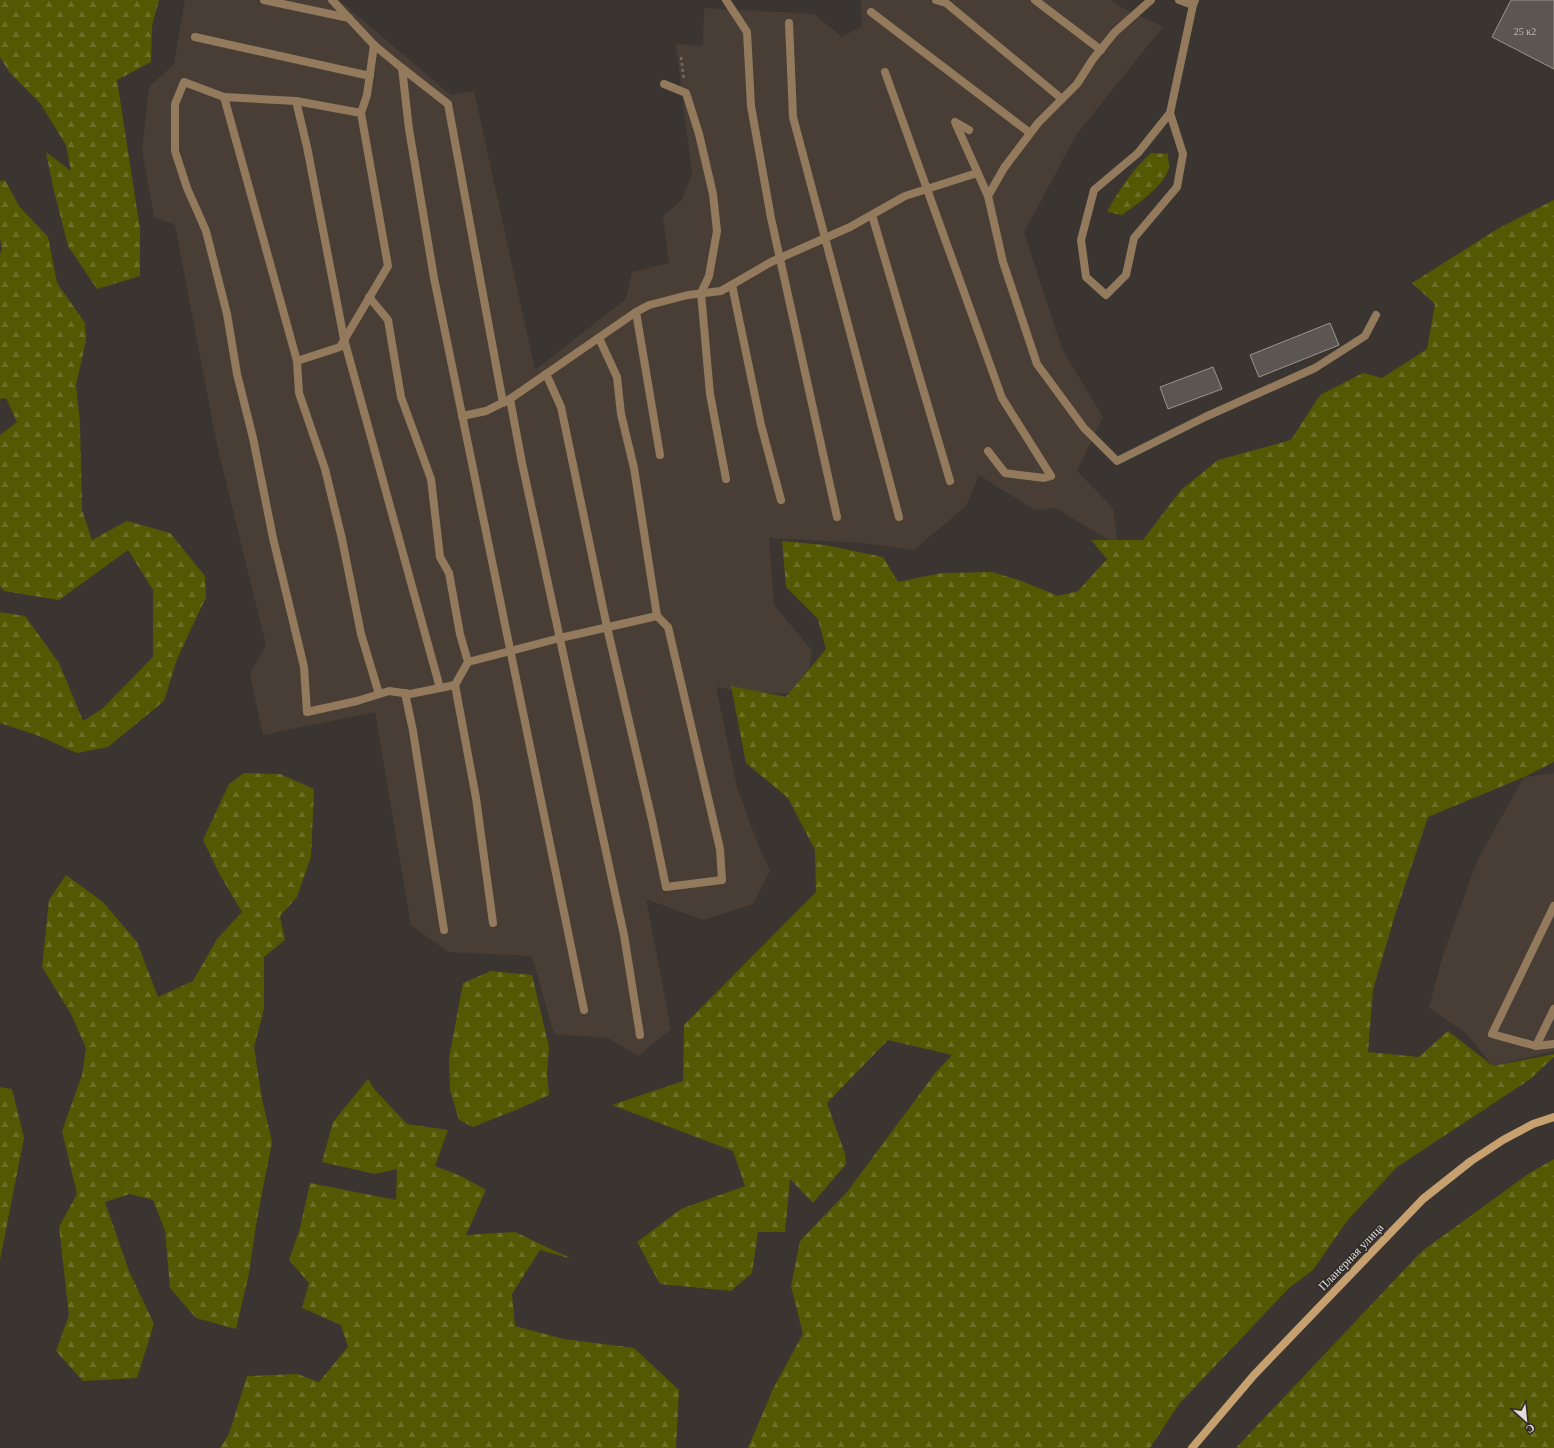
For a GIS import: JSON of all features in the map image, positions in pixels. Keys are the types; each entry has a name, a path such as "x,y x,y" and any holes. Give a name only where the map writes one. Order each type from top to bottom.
{"main road":[{"name":"Планерная улица","path":"1192,1448 1254,1375 1423,1199 1471,1161 1503,1140 1533,1124 1554,1117"}],"lane":[{"path":"264,0 349,18"},
{"path":"332,0 374,45 448,104 506,401 522,463 624,935 640,1035"},
{"path":"726,0 747,32 751,106 779,258 837,517"},
{"path":"936,0 946,3 1062,99"},
{"path":"1035,0 1101,50"},
{"path":"988,196 1004,168 1038,123 1077,84 1115,32 1151,0"},
{"path":"1170,113 1182,154 1177,187 1134,238 1126,275 1106,295 1086,277 1081,240 1094,190 1138,153 1170,113 1194,2 1180,0"},
{"path":"871,12 1030,133"},
{"path":"789,23 793,117 899,517"},
{"path":"195,37 370,76"},
{"path":"297,361 340,347 388,266 361,113 367,95 374,45"},
{"path":"402,68 409,129 434,278 584,1010"},
{"path":"885,72 1002,398 1051,476 1044,478 1005,473 988,451"},
{"path":"361,113 296,101 224,97 184,82 175,104 176,151 188,188 206,231 227,314 237,374 253,438 266,508 304,667 307,712 357,701 389,690 410,694 455,685"},
{"path":"664,84 686,93 699,134 713,194 716,231 709,276 701,293 710,394 726,479"},
{"path":"224,97 297,361 299,393 325,469 342,539 361,634 379,694"},
{"path":"296,101 307,147 344,339 440,688"},
{"path":"968,130 955,122 988,196 1003,262 1037,364 1084,428 1117,461 1205,417 1315,368 1364,336 1376,315"},
{"path":"462,416 486,410 506,401 636,312 649,305 688,295 721,292 779,258 850,227 905,196 978,173"},
{"path":"872,214 950,481"},
{"path":"732,285 759,417 781,500"},
{"path":"369,297 388,320 401,397 431,478 440,558 449,573 460,634 468,662 455,685 476,798 493,923"},
{"path":"636,312 660,455"},
{"path":"546,374 561,407 607,627 666,887 722,880 720,849 668,627 657,616 634,468 621,414 617,377 599,338"},
{"path":"468,662 560,638 657,616"},
{"path":"405,694 413,731 444,930"},
{"path":"1554,906 1492,1034 1536,1046 1554,1044"},
{"path":"1536,1046 1554,1008"}],"path":[{"path":"681,57 686,93"}],"shaded area":[{"path":"185,0 339,0 451,95 474,91 535,370 626,299 632,272 669,263 663,216 681,201 692,174 676,44 703,46 704,8 814,14 842,37 862,26 861,0 1111,0 1123,8 1163,27 1077,134 1024,232 1062,349 1103,417 1077,471 1113,508 1118,546 1056,508 1035,510 979,475 966,506 914,550 863,543 769,538 774,605 812,651 809,671 793,693 756,694 716,687 737,787 758,845 770,870 753,904 703,920 646,899 671,1029 638,1056 608,1038 554,1034 532,956 448,952 411,925 375,712 263,735 250,674 266,645 217,445 175,225 154,217 142,150 149,87 174,64"},
{"path":"1554,773 1554,1051 1493,1066 1466,1033 1429,1008 1443,955 1477,861 1524,777"}],"green space":[{"path":"0,0 159,0 152,26 151,62 117,80 140,229 140,276 97,289 68,246 46,152 71,171 66,145 40,103 10,73 0,57"},
{"path":"1151,153 1168,154 1169,167 1167,174 1162,181 1150,194 1122,215 1107,212 1126,181"},
{"path":"5,180 19,206 48,237 57,283 85,323 86,341 76,385 80,423 82,510 92,540 127,521 170,533 205,576 206,597 177,659 164,701 108,747 77,753 39,736 0,723 0,612 25,616 59,663 83,721 102,709 153,657 153,590 128,550 59,600 4,591 0,586 0,435 17,422 6,398 0,399 0,254 2,249 0,239 0,181"},
{"path":"1554,200 1554,762 1524,777 1428,817 1395,915 1373,990 1368,1052 1419,1057 1448,1031 1493,1066 1554,1054 1554,1057 1529,1080 1397,1167 1347,1221 1313,1270 1289,1288 1179,1404 1150,1448 748,1448 773,1389 803,1334 791,1286 800,1241 847,1192 936,1072 952,1055 888,1040 827,1103 845,1154 846,1164 813,1203 790,1179 785,1232 758,1232 752,1273 731,1291 660,1284 637,1242 681,1209 745,1186 733,1151 612,1105 683,1081 684,1025 816,892 815,850 788,798 746,763 731,686 786,697 826,649 818,619 786,587 782,541 825,545 883,557 898,582 942,573 992,572 1019,580 1058,596 1078,591 1107,559 1091,540 1143,540 1181,490 1218,460 1291,440 1320,395 1363,373 1382,378 1427,349 1435,304 1412,283 1499,228"},
{"path":"244,773 280,774 314,789 311,857 297,897 280,916 285,940 264,957 264,1009 254,1047 262,1099 272,1142 257,1219 249,1273 236,1329 196,1318 170,1288 165,1231 153,1200 130,1194 105,1202 129,1271 154,1324 137,1378 83,1381 56,1351 69,1315 59,1227 77,1194 62,1131 82,1075 86,1048 71,1014 42,967 49,900 66,875 103,902 137,942 158,997 193,981 217,939 242,912 220,875 203,840 229,784"},
{"path":"491,971 532,975 549,1047 547,1074 549,1095 473,1127 459,1120 450,1090 449,1058 463,983"},
{"path":"368,1079 375,1090 407,1124 448,1130 435,1166 463,1177 486,1190 466,1235 515,1232 572,1259 540,1250 512,1294 515,1326 564,1339 634,1348 679,1390 676,1448 220,1448 229,1434 247,1376 297,1374 319,1382 348,1347 341,1325 302,1308 309,1283 289,1260 300,1228 310,1183 396,1200 397,1169 375,1174 322,1162 333,1122"},
{"path":"0,1087 12,1089 24,1138 0,1260"},
{"path":"1554,1159 1554,1448 1236,1448 1421,1252 1528,1174"}],"building":[{"path":"1511,0 1554,0 1554,69 1492,37"},
{"path":"1330,323 1339,345 1259,377 1250,355"},
{"path":"1213,367 1222,389 1168,409 1160,387"}]}
